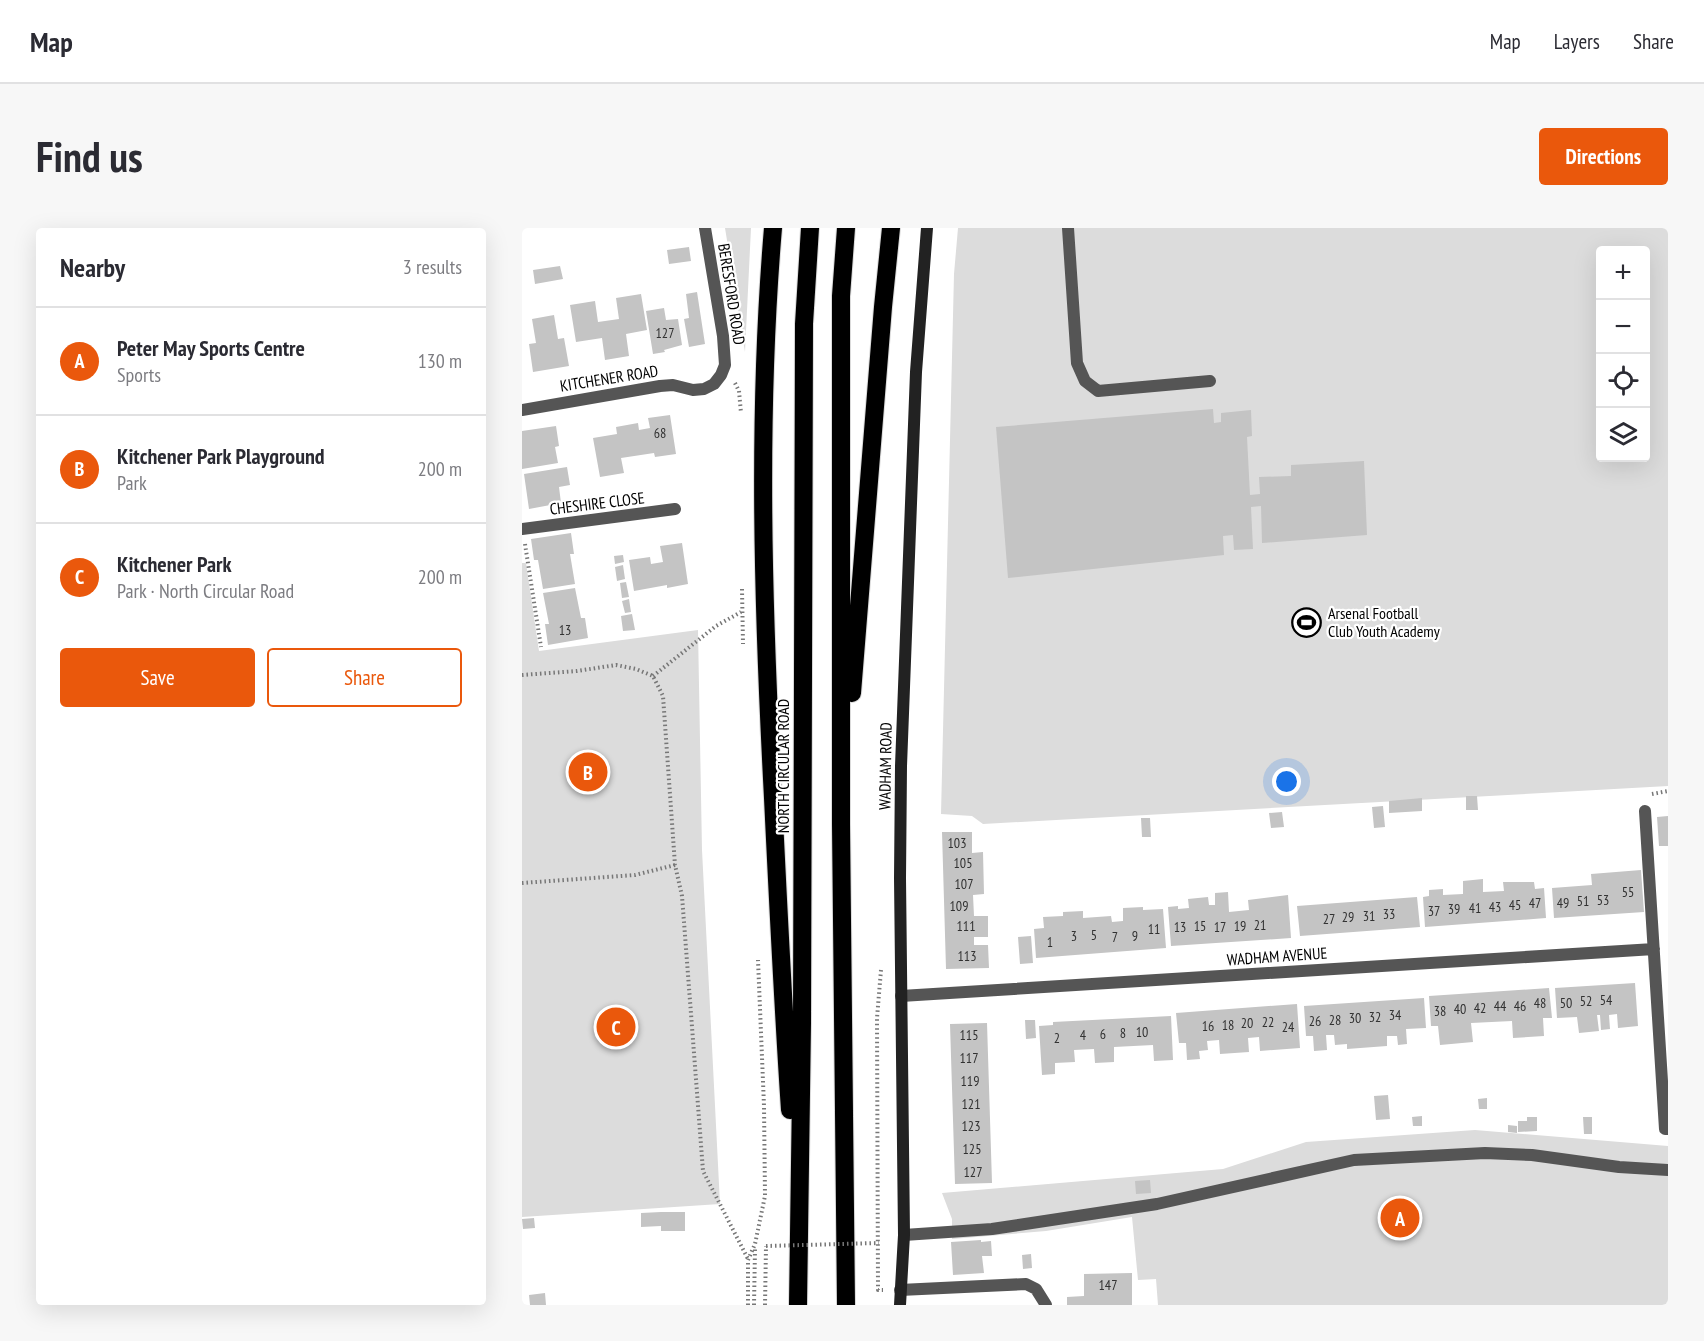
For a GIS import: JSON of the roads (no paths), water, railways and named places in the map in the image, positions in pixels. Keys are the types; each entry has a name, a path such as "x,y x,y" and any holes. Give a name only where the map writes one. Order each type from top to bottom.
{"highway":[{"path":"773,228 769,274 764,445 765,640 785,1043 798,1236"},
{"name":"NORTH CIRCULAR ROAD","path":"798,1305 802,1023 804,324 810,228"},
{"path":"846,228 841,296 841,824 846,1305"},
{"path":"841,824 891,228"}],"street":[{"name":"BERESFORD ROAD","path":"705,228 723,336 725,365"},
{"name":"WADHAM ROAD","path":"900,1305 904,1235 900,855 903,707 916,383 927,228"},
{"path":"1068,228 1077,363 1085,381 1098,391 1210,381"},
{"name":"KITCHENER ROAD","path":"522,410 660,386 673,385 693,390 704,389 714,384 725,365"},
{"name":"CHESHIRE CLOSE","path":"523,534 675,509"},
{"path":"1646,811 1665,1129 1668,1129"},
{"name":"WADHAM AVENUE","path":"901,996 1654,949"},
{"path":"904,1235 992,1229 1157,1204 1354,1160 1485,1153 1532,1155 1618,1167 1668,1170"},
{"path":"900,1290 1026,1284 1036,1289 1046,1305"}],"place":[{"name":"Arsenal Football Club Youth Academy","path":"1307,622"},
{"name":"Kitchener Park Playground","path":"588,772"},
{"name":"Kitchener Park","path":"616,1027"},
{"name":"Peter May Sports Centre","path":"1400,1218"}]}
